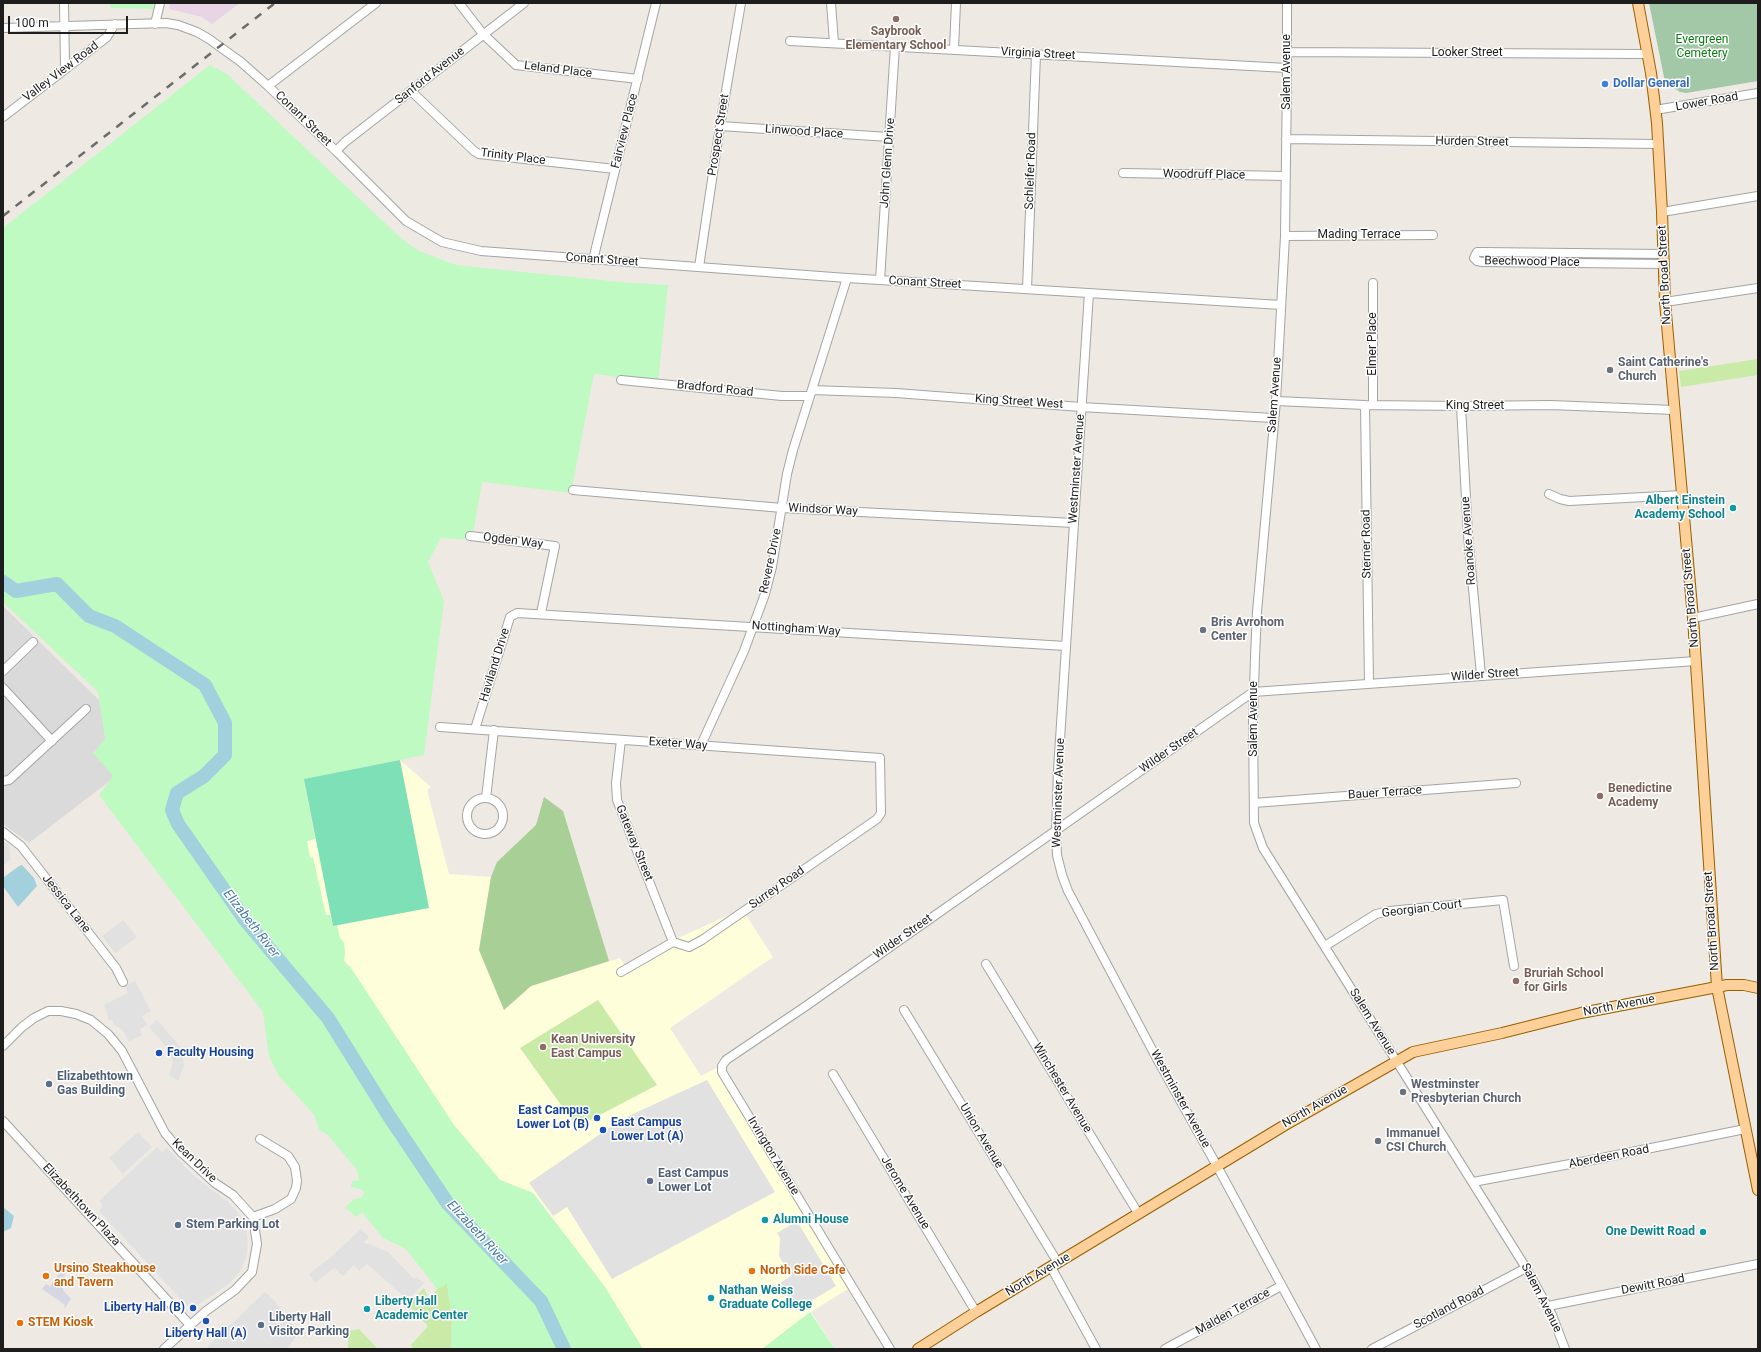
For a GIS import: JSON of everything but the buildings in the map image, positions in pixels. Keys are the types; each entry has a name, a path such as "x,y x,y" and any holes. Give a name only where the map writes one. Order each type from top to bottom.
{"main road":[{"name":"North Broad Street","path":"1638,3 1648,54 1658,144 1665,302 1693,618 1717,987 1758,1190"},
{"name":"North Avenue","path":"918,1349 1138,1213 1314,1107 1413,1052 1502,1033 1581,1013 1717,987 1744,985 1758,988"}],"street":[{"path":"64,3 66,68"},
{"path":"155,24 160,3"},
{"path":"268,86 376,3"},
{"name":"Leland Place","path":"459,3 483,34 516,65 638,79"},
{"name":"Sanford Avenue","path":"336,151 345,142 524,3"},
{"name":"Fairview Place","path":"593,260 656,3"},
{"name":"Prospect Street","path":"699,268 720,126 741,3"},
{"path":"831,3 834,43"},
{"path":"954,49 956,3"},
{"name":"Salem Avenue","path":"1287,3 1285,236 1276,401 1273,418 1257,612 1253,692 1254,823 1263,848 1526,1268 1548,1306 1566,1349"},
{"name":"Valley View Road","path":"3,117 107,37 115,24"},
{"name":"Conant Street","path":"3,28 155,24 178,25 203,36 241,62 268,86 406,221 442,242 482,251 699,268 1281,305"},
{"name":"Virginia Street","path":"790,41 1287,68"},
{"name":"John Glenn Drive","path":"880,280 895,46"},
{"name":"Looker Street","path":"1287,52 1648,54"},
{"name":"Schleifer Road","path":"1027,289 1036,54"},
{"name":"Trinity Place","path":"411,91 474,152 479,154 615,169"},
{"name":"Lower Road","path":"1655,110 1758,93"},
{"name":"Linwood Place","path":"720,126 889,137"},
{"name":"Hurden Street","path":"1286,140 1658,144"},
{"name":"Woodruff Place","path":"1123,173 1286,176"},
{"path":"1662,212 1758,196"},
{"name":"Mading Terrace","path":"1285,236 1433,235"},
{"name":"Beechwood Place","path":"1477,252 1535,252 1595,253 1664,259 1594,263 1483,262 1477,261 1474,258 1477,252"},
{"path":"1535,252 1535,262"},
{"path":"1594,263 1595,253"},
{"name":"Revere Drive","path":"701,745 744,651 766,594 788,468 847,278"},
{"name":"Elmer Place","path":"1369,405 1373,283"},
{"path":"1665,302 1758,288"},
{"name":"Westminster Avenue","path":"1088,292 1066,646 1056,831 1057,855 1068,891 1156,1057 1316,1349"},
{"name":"Bradford Road","path":"621,380 782,396 811,393"},
{"name":"King Street West","path":"811,393 896,393 1081,407 1273,418"},
{"name":"King Street","path":"1276,401 1369,405 1551,405 1674,410"},
{"name":"Sterner Road","path":"1369,405 1369,684"},
{"name":"Roanoke Avenue","path":"1460,406 1468,535 1481,675"},
{"name":"Windsor Way","path":"573,490 782,508 1074,523"},
{"path":"1549,494 1569,501 1682,495"},
{"name":"Ogden Way","path":"470,536 555,546 541,613"},
{"path":"1693,618 1758,604"},
{"name":"Nottingham Way","path":"525,612 1066,646"},
{"name":"Haviland Drive","path":"476,729 510,617 517,613 525,612"},
{"path":"3,671 33,642"},
{"name":"Wilder Street","path":"722,1066 726,1060 806,1006 1253,692 1696,661"},
{"path":"3,688 52,741"},
{"path":"3,781 9,780 86,709"},
{"name":"Exeter Way","path":"440,727 880,758"},
{"path":"486,798 494,730"},
{"name":"Gateway Street","path":"621,740 616,783 617,800 673,942"},
{"name":"Surrey Road","path":"673,942 688,946 702,940 877,819 881,814 880,758"},
{"name":"Bauer Terrace","path":"1254,803 1516,783"},
{"path":"486,798 496,802 500,806 504,816 503,822 496,831 485,835 480,834 471,827 467,816 468,810 475,801 486,798"},
{"name":"Jessica Lane","path":"3,832 25,850 116,968 123,982"},
{"name":"Georgian Court","path":"1325,946 1376,914 1389,911 1503,900 1514,966"},
{"path":"621,972 673,942"},
{"name":"Winchester Avenue","path":"986,964 1138,1213"},
{"name":"Union Avenue","path":"904,1010 1054,1265 1096,1349"},
{"name":"Kean Drive","path":"3,1046 28,1022 48,1011 61,1011 76,1014 91,1020 108,1034 122,1051 165,1133 182,1152 215,1183 233,1195 253,1217"},
{"name":"Irvington Avenue","path":"722,1066 722,1072 890,1349"},
{"name":"Jerome Avenue","path":"833,1074 976,1312"},
{"name":"Elizabethtown Plaza","path":"3,1120 190,1325"},
{"name":"Aberdeen Road","path":"1473,1182 1745,1129"},
{"path":"164,1349 190,1325 235,1290 252,1272 257,1244 253,1217 275,1209 291,1199 296,1188 297,1181 295,1168 288,1156 260,1139"},
{"name":"Dewitt Road","path":"1548,1306 1758,1264"},
{"name":"Scotland Road","path":"1372,1349 1526,1268"},
{"name":"Malden Terrace","path":"1165,1349 1281,1286"}],"shaded area":[{"path":"170,3 240,3 212,24 202,17 169,9"},
{"path":"3,606 150,750 29,843 3,824"},
{"name":"Kean University East Campus","path":"400,760 431,787 427,790 449,874 491,877 479,950 504,1010 531,986 620,958 626,967 676,939 742,909 773,957 670,1028 701,1076 718,1067 791,1187 848,1289 811,1312 835,1349 643,1349 605,1287 533,1193 500,1180 454,1125 344,961 326,916 313,858 310,858 307,841 315,839"},
{"path":"3,841 9,845 11,859 3,866"},
{"path":"123,920 137,937 115,953 102,936"},
{"path":"135,981 151,1011 142,1016 147,1025 140,1029 142,1035 129,1042 122,1029 114,1025 112,1020 109,1020 104,1005 128,993 125,986"},
{"path":"157,1020 182,1050 184,1066 178,1081 169,1075 173,1062 169,1050 149,1027"},
{"name":"East Campus Lower Lot","path":"707,1080 775,1192 612,1279 567,1207 553,1216 529,1183 622,1119"},
{"path":"138,1132 152,1147 123,1174 109,1158"},
{"name":"Stem Parking Lot","path":"157,1147 162,1152 167,1148 193,1175 228,1202 243,1219 246,1230 248,1244 246,1257 241,1270 230,1283 195,1307 192,1301 187,1306 99,1211 103,1206 99,1201"},
{"path":"797,1221 836,1286 796,1310 780,1283 791,1276 779,1256 780,1238 777,1233"},
{"path":"361,1229 369,1237 363,1243 388,1252 414,1279 417,1277 424,1283 408,1300 367,1264 359,1271 354,1265 343,1276 334,1268 315,1283 309,1274 331,1257"},
{"path":"63,1268 67,1271 62,1281 63,1290 71,1299 65,1308 65,1305 42,1289 46,1284 50,1286"},
{"name":"Liberty Hall Visitor Parking","path":"265,1292 274,1300 297,1330 295,1338 287,1349 209,1349 207,1347"}],"green space":[{"path":"109,3 154,3 153,9 111,8"},
{"name":"Evergreen Cemetery","path":"1649,3 1758,3 1758,81 1686,93 1680,92 1665,82"},
{"path":"210,65 227,74 402,239 419,251 456,265 620,282 668,285 658,382 594,374 571,493 482,482 472,540 441,538 428,562 444,601 424,755 304,779 315,839 307,841 310,858 313,858 326,915 330,915 333,926 337,925 340,938 344,943 344,961 351,968 454,1125 500,1180 533,1193 605,1287 643,1349 451,1349 452,1317 447,1284 437,1289 406,1249 383,1238 362,1212 356,1217 345,1207 354,1199 363,1196 364,1192 360,1189 351,1187 352,1181 359,1180 357,1170 327,1134 319,1130 315,1116 279,1076 269,1056 263,1012 99,795 113,776 93,753 105,739 98,692 3,602 3,228"},
{"path":"1758,359 1758,375 1681,387 1679,371"},
{"path":"400,760 429,908 333,926 304,779"},
{"path":"544,797 563,811 609,961 531,986 504,1010 479,950 491,877 497,862 536,825"},
{"path":"598,1000 657,1085 577,1127 520,1048"},
{"path":"447,1283 452,1317 451,1349 413,1349 411,1345 428,1326 408,1305 424,1288 429,1299 437,1289"},
{"path":"810,1312 835,1349 762,1349"},
{"path":"359,1329 378,1349 348,1349 349,1331"}],"water":[{"path":"22,865 34,878 37,886 18,907 3,886 3,878"},
{"path":"3,1207 14,1216 11,1228 3,1232"}],"waterway":[{"name":"Elizabeth River","path":"3,582 16,591 57,584 89,616 115,626 205,685 225,723 225,755 204,776 177,793 172,810 178,824 245,920 328,1018 389,1116 448,1204 541,1301 564,1349"}],"railway":[{"path":"3,216 275,3"}],"place":[{"name":"Saybrook Elementary School","path":"896,19"},
{"name":"Dollar General","path":"1605,84"},
{"name":"Saint Catherine's Church","path":"1610,370"},
{"name":"Albert Einstein Academy School","path":"1733,508"},
{"name":"Bris Avrohom Center","path":"1203,630"},
{"name":"Benedictine Academy","path":"1600,796"},
{"name":"Bruriah School for Girls","path":"1516,981"},
{"name":"Kean University East Campus","path":"543,1047"},
{"name":"Faculty Housing","path":"159,1053"},
{"name":"Elizabethtown Gas Building","path":"49,1084"},
{"name":"Westminster Presbyterian Church","path":"1403,1092"},
{"name":"East Campus Lower Lot (B)","path":"597,1118"},
{"name":"East Campus Lower Lot (A)","path":"603,1130"},
{"name":"Immanuel CSI Church","path":"1378,1141"},
{"name":"East Campus Lower Lot","path":"650,1181"},
{"name":"Alumni House","path":"765,1220"},
{"name":"Stem Parking Lot","path":"178,1225"},
{"name":"One Dewitt Road","path":"1703,1232"},
{"name":"North Side Cafe","path":"752,1271"},
{"name":"Ursino Steakhouse and Tavern","path":"46,1276"},
{"name":"Nathan Weiss Graduate College","path":"711,1298"},
{"name":"Liberty Hall (B)","path":"193,1308"},
{"name":"Liberty Hall Academic Center","path":"367,1309"},
{"name":"Liberty Hall (A)","path":"206,1321"},
{"name":"STEM Kiosk","path":"20,1323"},
{"name":"Liberty Hall Visitor Parking","path":"261,1325"}]}
